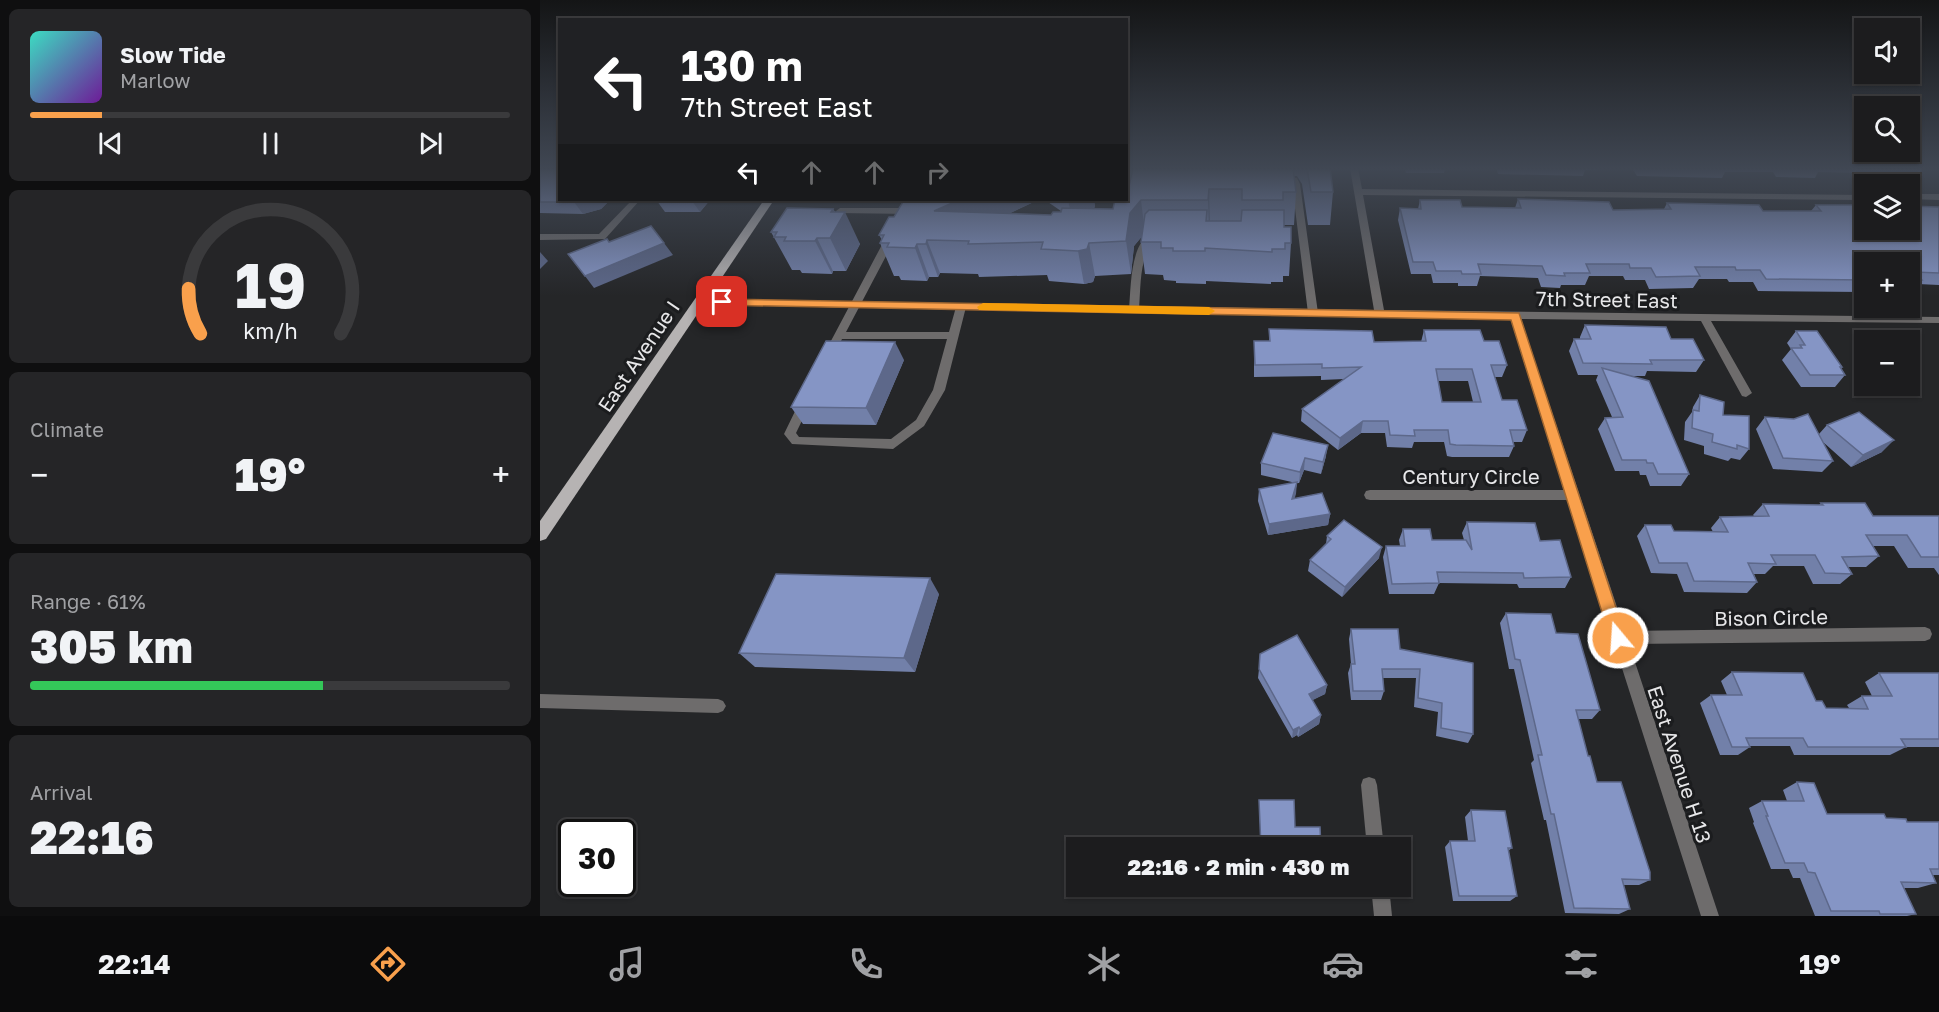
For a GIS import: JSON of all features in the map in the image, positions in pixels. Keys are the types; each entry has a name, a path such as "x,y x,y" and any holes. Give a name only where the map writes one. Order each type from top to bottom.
{"main road":[{"name":"East Avenue I","path":"540,534 762,211"}],"street":[{"path":"540,237 602,237 626,211"},
{"path":"840,211 838,215 900,220 924,211"},
{"path":"1299,211 1313,313"},
{"path":"1361,211 1380,314"},
{"path":"824,363 857,305 900,220"},
{"path":"1134,309 1141,246 1148,237 1166,235"},
{"path":"1292,238 1303,238"},
{"name":"7th Street East","path":"699,302 1515,316 1939,320"},
{"path":"808,396 790,434 796,441 893,444 920,423 939,390 961,307"},
{"name":"East Avenue H 13","path":"1515,316 1710,916"},
{"path":"1704,318 1746,393"},
{"path":"838,335 953,336"},
{"name":"Century Circle","path":"1370,495 1572,495"},
{"name":"Bison Circle","path":"1618,638 1925,634"},
{"path":"540,701 718,706"},
{"path":"1369,785 1375,837"},
{"path":"1381,897 1383,916"}],"building":[{"path":"785,211 845,212 830,238 817,238 815,241 784,241 786,237 774,237 777,232 771,232"},
{"path":"898,211 1051,215 1053,212 1132,211 1126,241 1089,243 1087,249 1078,251 1041,249 1043,242 968,244 969,241 927,240 926,244 917,244 915,248 887,247 889,243 880,243 884,235 879,235 889,217 894,217"},
{"path":"1148,211 1207,211 1206,221 1241,221 1242,211 1284,211 1284,227 1291,227 1291,243 1285,243 1285,249 1272,249 1272,252 1205,248 1205,251 1173,251 1173,248 1161,248 1161,242 1141,242 1145,214"},
{"path":"1401,211 1854,211 1854,240 1920,240 1920,211 1939,211 1939,273 1920,272 1920,252 1854,252 1854,280 1766,279 1760,270 1736,270 1735,267 1695,267 1700,276 1656,277 1651,268 1630,268 1629,264 1586,264 1590,273 1564,273 1565,276 1546,275 1542,266 1478,264 1481,274 1462,274 1461,271 1436,271 1433,262 1413,262"},
{"path":"651,226 664,243 585,276 568,254 607,239 609,242"},
{"path":"1585,325 1666,327 1671,339 1693,339 1704,360 1650,360 1652,364 1583,363 1574,339 1591,339"},
{"path":"1269,329 1372,331 1374,342 1426,341 1424,330 1480,330 1484,341 1499,341 1507,365 1491,365 1502,400 1517,400 1527,430 1510,430 1514,446 1456,445 1450,444 1448,430 1414,430 1415,436 1390,435 1388,421 1363,421 1340,438 1302,409 1361,367 1322,368 1322,364 1255,365 1254,341 1270,341","holes":["1436,369 1472,369 1481,402 1442,402"]},
{"path":"1796,331 1817,331 1845,375 1810,375 1791,348 1802,348 1800,345 1805,345"},
{"path":"826,341 895,342 866,408 791,407"},
{"path":"1602,368 1649,381 1689,474 1658,474 1653,463 1647,463 1646,460 1622,460 1605,418 1623,417"},
{"path":"1700,395 1724,402 1723,415 1749,416 1749,449 1737,445 1737,449 1712,442 1713,434 1692,428 1693,410 1699,411"},
{"path":"1859,412 1894,440 1863,455 1827,425"},
{"path":"1808,414 1833,461 1783,458 1765,417 1794,419"},
{"path":"1273,433 1328,445 1323,462 1305,458 1300,472 1261,463"},
{"path":"1297,482 1292,499 1322,493 1330,514 1269,524 1259,489"},
{"path":"1821,503 1865,503 1873,516 1939,516 1939,557 1921,557 1907,535 1866,535 1879,556 1842,557 1852,574 1825,573 1815,555 1771,555 1776,564 1748,563 1757,582 1694,581 1687,563 1659,563 1645,525 1671,525 1674,531 1728,532 1720,517 1769,516 1763,504 1823,505"},
{"path":"1344,520 1382,547 1345,587 1310,560 1331,539 1327,536"},
{"path":"1467,522 1535,523 1540,541 1560,540 1571,577 1524,578 1523,573 1437,572 1439,583 1392,584 1386,546 1405,546 1403,529 1430,529 1432,540 1466,540 1472,550"},
{"path":"776,574 930,578 904,658 739,653"},
{"path":"1506,613 1551,614 1556,633 1578,634 1600,710 1576,710 1588,756 1590,756 1597,782 1621,782 1650,872 1650,880 1622,879 1630,909 1574,908 1554,814 1551,814 1538,755 1542,755 1520,660 1515,659"},
{"path":"1351,629 1398,629 1400,649 1473,663 1473,734 1441,728 1442,703 1418,698 1420,669 1382,669 1384,691 1353,691 1351,664 1355,664"},
{"path":"1297,635 1327,685 1309,694 1321,715 1300,729 1299,727 1293,730 1259,669 1260,654"},
{"path":"1732,672 1803,673 1816,701 1822,701 1826,708 1868,709 1862,696 1892,696 1879,673 1939,673 1939,739 1901,739 1906,747 1808,747 1803,738 1746,738 1750,747 1732,747 1711,695 1742,695"},
{"path":"1797,782 1814,783 1827,814 1884,814 1886,818 1906,819 1907,822 1939,822 1939,869 1930,869 1936,883 1901,882 1916,914 1831,911 1815,873 1808,872 1804,863 1785,863 1762,801 1804,801"},
{"path":"1259,800 1294,800 1295,827 1320,827 1320,837 1261,837"},
{"path":"1471,810 1505,811 1512,848 1508,848 1517,896 1459,896 1450,841 1475,841"}],"slow traffic":[{"path":"983,307 1209,311"}],"route":[{"path":"722,302 1515,316 1618,638"}]}
